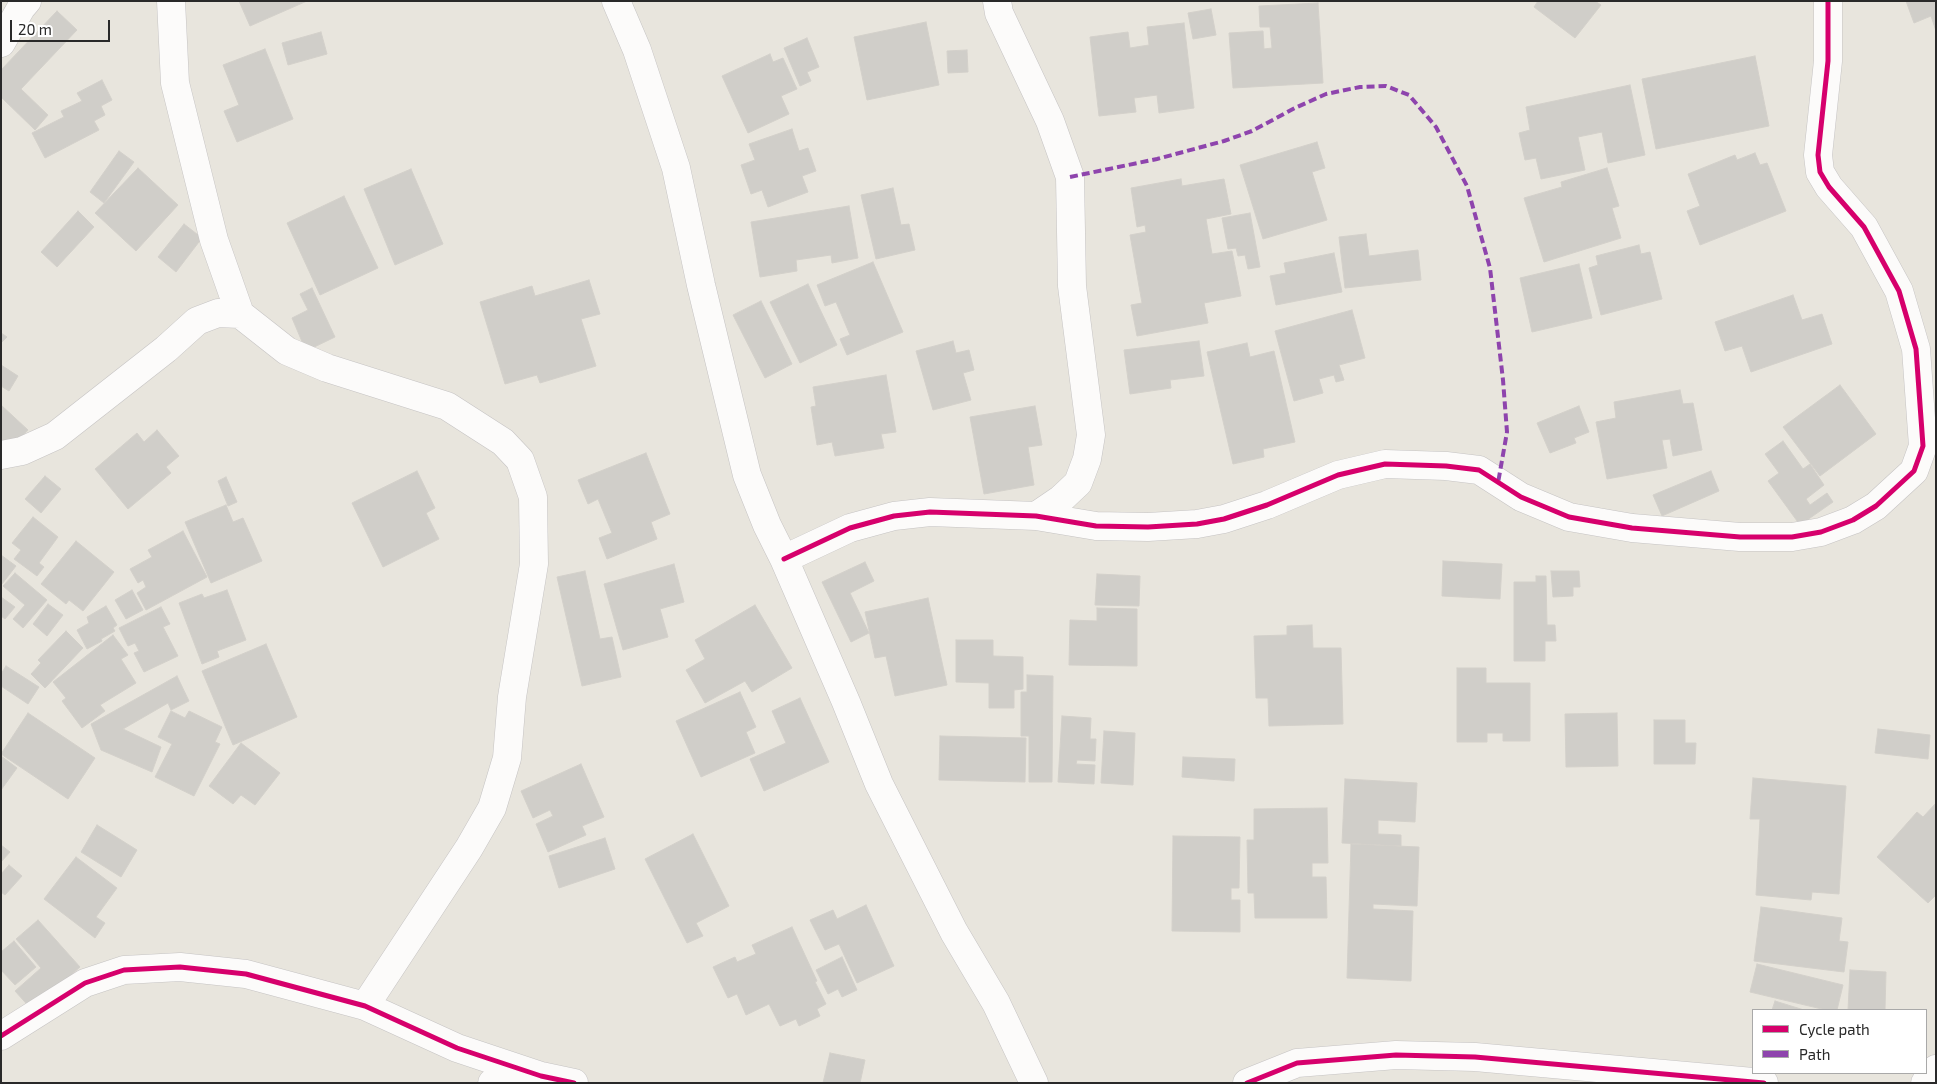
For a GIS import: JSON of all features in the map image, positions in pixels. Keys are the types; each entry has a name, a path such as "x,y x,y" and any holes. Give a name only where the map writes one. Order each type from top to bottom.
{"street":[{"path":"1,43 27,1"},
{"path":"171,1 175,83 214,240 240,314 287,351 327,368 447,406 503,442 520,460 533,497 534,564 512,697 507,758 492,808 464,855 366,1006"},
{"path":"616,1 637,50 676,168 701,285 747,475 767,525 784,559 846,702 879,784 954,932 996,1003 1034,1083"},
{"path":"997,1 1000,13 1050,120 1070,177 1072,286 1091,435 1087,459 1078,483 1061,499 1036,516"},
{"path":"784,559 850,528 894,516 930,512 1036,516 1096,526 1148,528 1224,520 1267,505 1338,475 1385,464 1446,466 1479,470 1521,497 1569,517 1632,528 1740,537 1792,537 1821,532 1853,520 1876,506 1914,471 1923,446 1916,348 1899,291 1864,228 1829,187 1820,172 1818,155 1828,61 1828,1"},
{"path":"1,455 22,451 55,436 166,349 197,321 218,313 240,314"},
{"path":"1,1036 85,983 124,970 180,967 246,974 366,1006 457,1048 541,1076 574,1083"},
{"path":"1247,1083 1297,1063 1396,1055 1475,1057 1764,1083"},
{"path":"1925,1083 1936,1068"},
{"path":"492,1083 541,1076"}],"building":[{"path":"239,1 307,1 250,26"},
{"path":"1538,1 1595,1 1601,5 1575,38 1534,7"},
{"path":"1906,1 1936,1 1936,31 1931,16 1914,23"},
{"path":"1318,3 1323,83 1233,88 1229,33 1263,31 1264,49 1272,48 1270,27 1260,27 1259,6"},
{"path":"1211,9 1216,35 1193,39 1188,13"},
{"path":"57,11 77,30 21,89 48,115 35,130 1,97 1,70"},
{"path":"926,22 939,85 867,100 854,37"},
{"path":"1184,23 1194,108 1159,113 1157,95 1134,98 1136,112 1099,116 1090,37 1128,32 1130,48 1149,45 1147,27"},
{"path":"321,32 327,54 288,65 282,43"},
{"path":"807,38 819,67 807,72 811,81 800,86 784,48"},
{"path":"265,49 293,119 237,142 224,111 239,105 223,65"},
{"path":"967,50 968,72 948,73 947,51"},
{"path":"770,54 773,62 783,58 797,89 781,96 789,114 748,133 722,76"},
{"path":"1755,56 1769,126 1656,149 1642,79"},
{"path":"102,80 112,100 101,106 105,115 94,121 99,130 45,158 32,133 64,117 61,111 82,101 77,93"},
{"path":"1630,85 1645,155 1608,163 1602,132 1578,137 1585,170 1541,179 1536,158 1525,160 1519,133 1530,130 1526,107"},
{"path":"792,129 799,151 808,148 816,171 802,176 808,192 768,207 762,190 751,194 741,165 755,160 749,144"},
{"path":"1317,142 1325,168 1312,172 1327,220 1263,239 1240,165"},
{"path":"119,151 134,162 104,203 90,192"},
{"path":"1755,153 1760,165 1767,163 1786,211 1700,245 1687,211 1700,206 1688,174 1735,155 1737,160"},
{"path":"138,168 178,205 136,251 95,213"},
{"path":"1607,168 1619,206 1612,208 1621,238 1544,262 1524,198 1562,187 1561,182"},
{"path":"411,169 443,244 395,265 364,189"},
{"path":"1181,179 1182,186 1224,179 1231,214 1206,219 1212,254 1232,251 1241,296 1204,303 1208,323 1137,336 1131,305 1142,303 1130,235 1146,232 1145,225 1137,227 1131,188"},
{"path":"893,188 901,225 909,224 915,250 876,259 861,195"},
{"path":"344,196 378,268 320,295 287,223"},
{"path":"849,206 858,258 832,263 831,255 796,260 797,271 760,277 751,222"},
{"path":"78,211 94,227 57,267 41,252"},
{"path":"1250,213 1260,267 1248,269 1245,255 1238,256 1236,248 1228,249 1222,218"},
{"path":"184,224 202,238 176,272 158,257"},
{"path":"1366,234 1369,256 1418,250 1421,280 1345,288 1339,237"},
{"path":"1639,245 1641,254 1650,252 1662,299 1601,315 1589,268 1598,265 1596,256"},
{"path":"1334,253 1342,292 1276,305 1270,276 1286,273 1284,263"},
{"path":"873,262 903,332 847,355 840,339 850,335 836,302 825,306 817,285"},
{"path":"1579,264 1592,318 1532,332 1520,278"},
{"path":"589,280 600,314 581,319 596,366 540,383 537,375 505,384 480,302 532,286 535,296"},
{"path":"808,284 837,345 800,363 770,302"},
{"path":"312,288 335,337 306,351 292,318 308,310 300,294"},
{"path":"1793,295 1802,320 1822,314 1832,344 1751,372 1742,346 1725,351 1715,322"},
{"path":"761,301 792,364 765,378 733,315"},
{"path":"1352,310 1365,358 1339,365 1344,380 1336,382 1334,375 1319,379 1323,393 1294,401 1275,331"},
{"path":"1,333 7,337 1,343"},
{"path":"953,341 956,353 969,350 974,370 963,373 971,400 933,410 916,351"},
{"path":"1199,341 1204,376 1170,380 1171,388 1130,394 1124,350"},
{"path":"1247,343 1250,357 1274,351 1295,442 1263,449 1264,457 1233,464 1207,352"},
{"path":"1,365 18,376 9,391 1,386"},
{"path":"886,375 896,432 881,434 884,448 835,456 832,442 817,445 811,407 816,406 813,387"},
{"path":"1840,385 1876,434 1820,476 1783,427"},
{"path":"1680,390 1683,404 1693,403 1702,450 1673,456 1670,439 1662,440 1667,468 1607,479 1596,422 1616,418 1614,402"},
{"path":"1,405 28,430 11,448 1,439"},
{"path":"1035,406 1042,445 1028,447 1034,485 984,494 970,417"},
{"path":"1579,406 1589,432 1574,438 1576,443 1550,453 1537,423"},
{"path":"157,430 179,456 166,467 171,473 128,509 95,469 137,433 144,442"},
{"path":"1783,441 1803,469 1810,464 1824,485 1806,499 1810,505 1827,493 1833,502 1800,525 1768,481 1779,473 1765,454"},
{"path":"646,453 670,514 651,522 657,539 607,559 599,538 612,533 598,499 588,504 578,480"},
{"path":"417,471 435,508 426,513 439,539 383,567 352,503"},
{"path":"1711,471 1719,491 1662,516 1653,495"},
{"path":"45,476 61,489 41,513 25,499"},
{"path":"226,477 237,502 228,506 218,481"},
{"path":"226,505 233,522 243,518 262,561 211,583 185,522"},
{"path":"33,517 58,537 39,563 44,567 37,576 14,559 21,550 12,543"},
{"path":"183,531 207,577 146,610 137,593 146,587 143,580 138,583 130,569 152,557 148,550"},
{"path":"76,541 114,572 83,611 69,600 66,604 41,584"},
{"path":"1,555 16,566 2,584 1,583"},
{"path":"1443,561 1502,564 1500,599 1442,596"},
{"path":"865,562 874,581 850,593 869,633 851,642 822,582"},
{"path":"674,564 684,602 660,609 668,637 623,650 604,584"},
{"path":"585,571 600,639 612,637 621,677 582,686 557,577"},
{"path":"1551,571 1579,571 1580,587 1573,587 1573,596 1553,597"},
{"path":"15,573 47,600 23,628 13,619 25,605 3,586"},
{"path":"1097,574 1140,576 1139,606 1095,605"},
{"path":"1536,576 1546,576 1547,625 1555,625 1556,641 1545,641 1545,661 1514,661 1514,582 1536,582"},
{"path":"132,590 143,610 126,619 115,600"},
{"path":"227,590 246,640 217,651 219,657 202,664 179,603 202,594 204,598"},
{"path":"1,597 15,607 5,619 1,616"},
{"path":"928,598 947,685 895,696 886,656 875,658 865,612"},
{"path":"48,604 63,615 47,636 33,624"},
{"path":"755,605 792,668 752,692 745,681 705,703 686,670 705,659 695,640"},
{"path":"106,606 117,625 113,628 115,631 87,649 77,630 89,623 87,617"},
{"path":"161,607 170,624 163,627 178,656 144,672 134,653 139,651 135,643 128,646 119,628"},
{"path":"1097,608 1137,609 1137,666 1069,665 1070,620 1097,621"},
{"path":"1312,625 1313,648 1341,648 1343,724 1269,726 1268,698 1256,698 1254,636 1287,635 1287,626"},
{"path":"66,631 83,648 45,688 31,674 41,663 38,660"},
{"path":"113,635 128,655 121,659 136,683 100,705 105,711 82,728 62,701 66,698 53,682"},
{"path":"956,640 993,640 993,656 1023,657 1023,689 1014,690 1014,708 989,708 989,683 956,682"},
{"path":"266,644 297,717 233,745 202,671"},
{"path":"6,666 39,687 28,704 1,686 1,674"},
{"path":"1457,668 1486,668 1486,683 1530,683 1530,741 1503,741 1503,733 1487,733 1487,742 1457,742"},
{"path":"1027,675 1053,676 1052,782 1029,782 1029,736 1021,736 1021,692 1027,692"},
{"path":"177,676 189,701 171,710 168,703 123,729 161,747 152,772 101,750 91,724"},
{"path":"740,692 756,727 746,732 755,753 701,777 676,721"},
{"path":"800,698 829,762 764,791 750,759 786,743 772,711"},
{"path":"171,711 185,718 189,711 222,727 215,742 220,744 194,796 155,777 172,744 158,737"},
{"path":"28,713 95,758 68,799 1,754"},
{"path":"1617,713 1618,766 1566,767 1565,714"},
{"path":"1062,716 1091,718 1090,739 1096,739 1095,761 1077,760 1076,764 1095,765 1094,784 1058,782"},
{"path":"1654,720 1685,720 1685,743 1696,743 1695,764 1654,764"},
{"path":"1878,729 1930,735 1928,759 1875,753"},
{"path":"1104,731 1135,733 1133,785 1101,783"},
{"path":"940,736 1026,738 1025,782 939,780"},
{"path":"241,743 280,773 255,805 241,795 233,804 209,786"},
{"path":"1,756 17,768 1,790"},
{"path":"1183,757 1235,759 1234,781 1182,777"},
{"path":"581,764 604,817 582,826 586,835 548,852 536,824 553,816 550,810 533,818 521,791"},
{"path":"1753,778 1846,786 1839,894 1812,892 1811,900 1756,895 1760,819 1750,819"},
{"path":"1345,779 1417,783 1415,822 1378,820 1378,834 1401,835 1401,846 1342,843"},
{"path":"1936,803 1936,895 1928,903 1877,857 1917,812 1923,817"},
{"path":"1327,808 1328,863 1312,863 1312,877 1326,877 1327,918 1255,918 1254,893 1248,893 1247,840 1254,840 1254,809"},
{"path":"97,825 137,850 121,877 81,852"},
{"path":"693,834 729,906 696,923 703,936 687,943 645,859"},
{"path":"1173,836 1240,837 1239,888 1231,888 1231,900 1240,900 1240,932 1172,931"},
{"path":"605,838 615,869 559,888 549,856"},
{"path":"1351,844 1419,847 1417,906 1373,904 1373,909 1413,911 1411,981 1347,978"},
{"path":"1,845 10,852 1,862"},
{"path":"76,857 117,888 96,917 105,923 95,938 44,899"},
{"path":"9,865 22,876 5,895 1,892 1,874"},
{"path":"866,905 894,966 857,983 839,944 825,950 810,920 833,910 837,919"},
{"path":"1761,907 1842,918 1839,941 1848,942 1844,972 1754,961"},
{"path":"38,920 80,967 32,1010 15,991 41,968 16,939"},
{"path":"792,927 826,1004 817,1009 820,1016 799,1026 796,1019 780,1026 769,1004 746,1015 737,994 728,998 713,967 735,957 737,962 756,954 752,945"},
{"path":"14,941 36,967 15,985 1,970 1,952"},
{"path":"842,957 857,990 842,997 838,989 828,994 816,970"},
{"path":"1757,964 1843,985 1837,1009 1822,1009 1750,992"},
{"path":"1850,970 1886,972 1885,1009 1848,1009"},
{"path":"1775,1001 1801,1009 1772,1009"},
{"path":"830,1053 865,1060 860,1083 823,1083"}],"marked path":[{"path":"1070,177 1157,159 1224,141 1252,131 1326,94 1360,87 1386,86 1409,95 1436,127 1467,186 1490,268 1507,432 1498,483"}],"cycle path":[{"path":"784,559 850,528 894,516 930,512 1036,516 1096,526 1148,527 1197,524 1224,519 1267,505 1338,475 1385,464 1446,466 1479,470 1521,497 1569,517 1632,528 1740,537 1792,537 1821,532 1853,520 1876,506 1914,471 1923,446 1916,349 1899,291 1864,227 1829,187 1820,172 1818,155 1828,61 1828,1"},
{"path":"1,1036 85,983 124,970 180,967 246,974 365,1006 457,1048 541,1076 574,1083"},
{"path":"1247,1083 1297,1063 1396,1055 1475,1057 1764,1083"}]}
